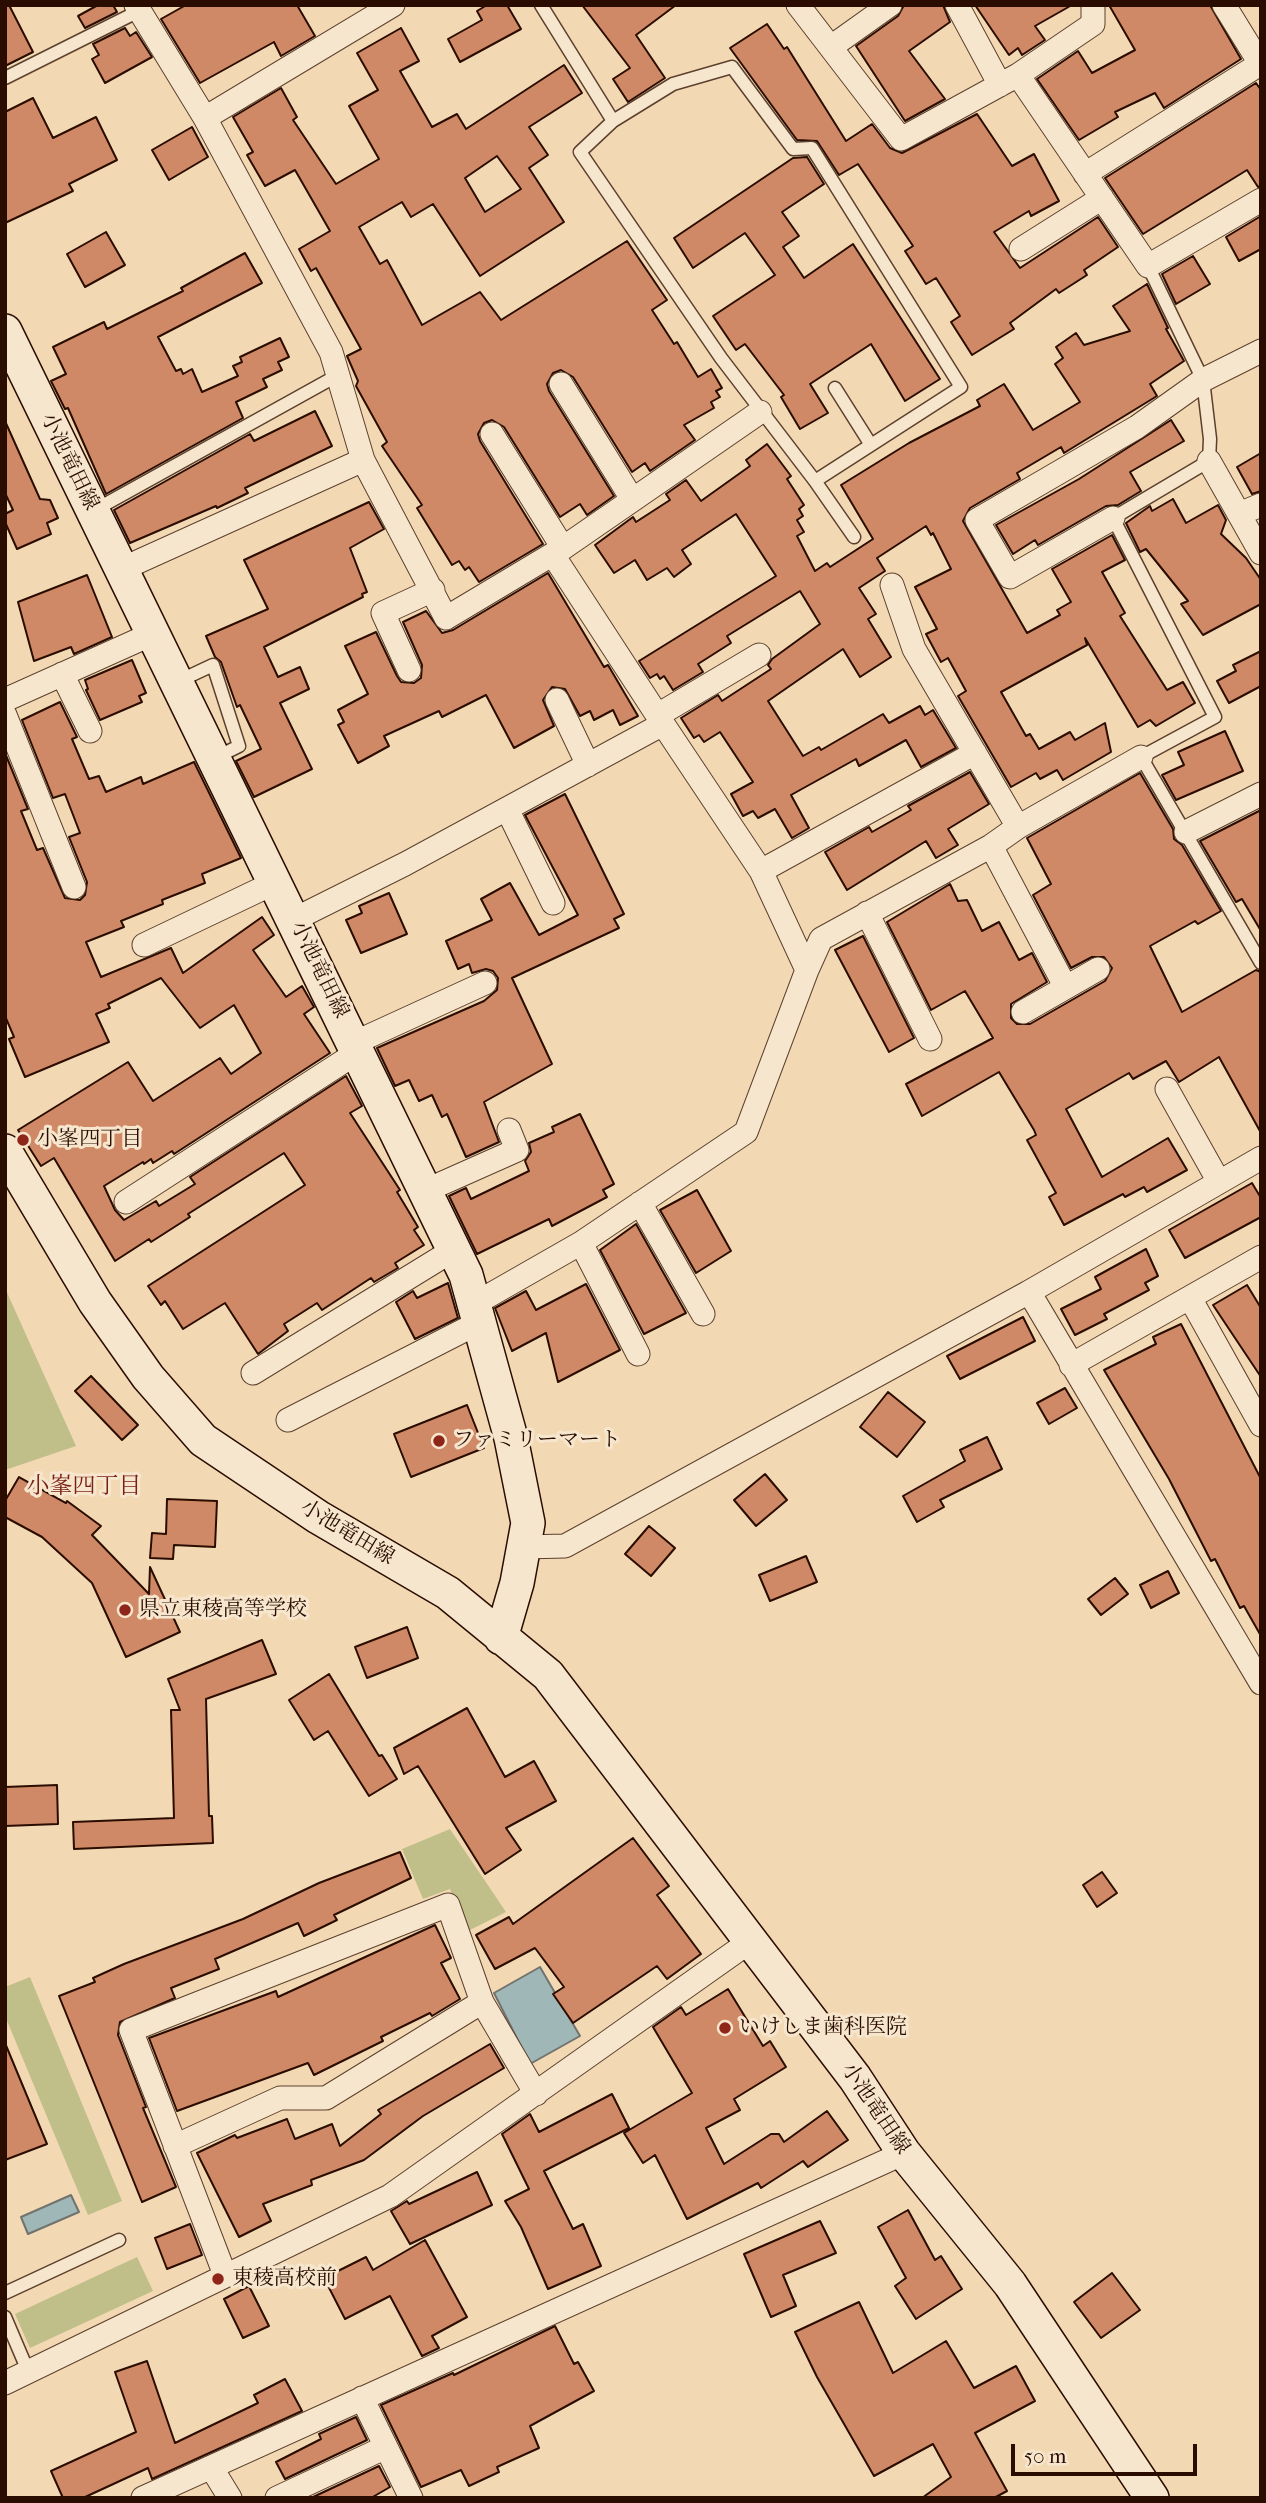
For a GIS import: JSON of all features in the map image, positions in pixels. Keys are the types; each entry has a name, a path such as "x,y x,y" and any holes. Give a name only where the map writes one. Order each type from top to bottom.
{"main road":[{"name":"小池竜田線","path":"5,331 428,1190 478,1312 511,1438 528,1523 501,1638"},
{"name":"小池竜田線","path":"5,1151 95,1302 148,1377 203,1440 318,1517 448,1593 548,1675 855,2078 904,2153 1010,2284 1152,2498"}],"street":[{"path":"205,118 393,5"},
{"path":"799,5 901,139 1009,80 1093,24 1093,5"},
{"path":"831,47 890,5"},
{"path":"957,5 1009,80 1085,174 1148,266 1261,200"},
{"path":"1085,174 1261,65 1252,32 1224,5"},
{"path":"138,8 205,118 331,352 340,374 363,460 446,618 558,551 760,412"},
{"path":"1021,249 1102,198"},
{"path":"1113,518 1010,577 977,520 1137,427 1203,380 1261,351"},
{"path":"561,384 632,499"},
{"path":"492,434 558,551 660,719 761,871 807,970"},
{"path":"122,569 363,460"},
{"path":"1209,461 1261,553"},
{"path":"1239,514 1261,505"},
{"path":"892,585 914,649 1018,827"},
{"path":"409,670 383,612 433,590"},
{"path":"74,887 7,699 152,634"},
{"path":"295,919 588,765 759,654"},
{"path":"62,674 90,731"},
{"path":"557,700 588,765"},
{"path":"761,871 975,753"},
{"path":"288,1420 478,1312 746,1132 821,939 991,846 1018,827 1141,757"},
{"path":"1186,832 1261,794"},
{"path":"507,809 553,903"},
{"path":"991,846 1066,986"},
{"path":"144,945 276,882"},
{"path":"867,913 930,1039"},
{"path":"1023,1012 1098,968"},
{"path":"127,1202 356,1048 485,983"},
{"path":"1167,1089 1219,1182"},
{"path":"428,1190 517,1150 509,1130"},
{"path":"524,1547 565,1546 1029,1292 1261,1158"},
{"path":"640,1203 703,1314"},
{"path":"581,1242 638,1354"},
{"path":"253,1373 454,1249"},
{"path":"1071,1365 1261,1257"},
{"path":"1029,1292 1261,1683"},
{"path":"1190,1298 1261,1424"},
{"path":"225,2275 131,2030 448,1905 482,2002 536,2094"},
{"path":"5,2383 390,2196 752,1940"},
{"path":"176,2146 281,2098 326,2098 482,2002"},
{"path":"143,2498 904,2153"},
{"path":"362,2398 411,2498"},
{"path":"277,2498 386,2447"},
{"path":"211,2467 230,2498"}],"lane":[{"path":"541,5 613,121"},
{"path":"5,78 138,8"},
{"path":"815,481 961,387 813,148 793,149 732,66 673,84 613,121 580,152 760,412 815,481 854,537"},
{"path":"1148,266 1203,380 1210,439 1209,461 1113,518 1215,717 1141,757 1261,962"},
{"path":"92,511 340,374"},
{"path":"835,388 871,445"},
{"path":"5,2293 119,2240"},
{"path":"5,2316 29,2371"}],"shaded area":[{"path":"5,1288 76,1446 5,1470"},
{"path":"450,1829 506,1912 466,1932 450,1889 423,1899 402,1849"},
{"path":"30,1977 122,2201 88,2215 5,2016 5,1987"},
{"path":"137,2257 153,2291 30,2348 15,2314"}],"water":[{"path":"540,1967 580,2036 530,2064 494,1993"},
{"path":"71,2195 79,2212 28,2234 21,2217"}],"building":[{"path":"5,5 9,5 33,52 5,66"},
{"path":"98,5 113,5 117,12 85,28 78,16"},
{"path":"186,5 297,5 315,36 281,56 274,42 200,83 161,19"},
{"path":"487,5 507,5 521,29 460,62 448,39 482,20 477,11"},
{"path":"582,5 676,5 636,35 665,78 628,102 613,79 630,68"},
{"path":"904,5 943,5 950,22 909,51 945,99 905,121 856,46 898,16"},
{"path":"975,5 1072,5 1035,26 1045,40 1022,55 1018,48 1009,55"},
{"path":"1109,5 1210,5 1241,59 1164,108 1155,93 1115,112 1118,117 1079,140 1037,79 1078,51 1092,73 1135,50"},
{"path":"767,24 784,49 787,47 846,141 872,124 890,148 902,153 977,114 1012,166 1034,154 1059,201 1031,216 1029,211 994,232 1020,268 1098,217 1118,247 1084,270 1087,275 1059,293 1056,289 1010,323 1014,329 972,355 951,322 960,316 936,278 926,284 905,251 913,246 858,164 839,175 817,141 797,140 730,48"},
{"path":"125,28 130,36 136,32 152,57 105,83 92,59 99,55 93,44"},
{"path":"401,28 419,61 400,71 432,127 457,114 466,129 564,65 582,93 529,127 548,155 529,168 564,222 480,276 433,204 411,217 402,202 359,227 380,264 387,260 422,325 480,292 501,320 627,241 667,300 652,310 674,344 677,342 698,377 711,369 722,388 716,391 720,397 711,402 714,408 684,425 695,440 650,471 645,463 632,472 573,377 561,370 553,373 547,384 549,391 614,496 587,515 580,504 560,517 504,427 492,420 484,423 478,434 480,441 543,544 479,582 469,567 465,570 459,561 452,565 417,508 422,505 382,446 387,442 356,386 358,381 347,356 361,349 316,268 311,271 299,249 330,231 295,170 265,186 247,155 253,152 233,117 281,88 297,117 293,120 336,184 379,159 349,106 378,90 357,53","holes":["497,156 521,189 485,212 465,178"]},
{"path":"1256,83 1261,90 1261,186 1258,187 1247,170 1143,234 1105,178"},
{"path":"33,98 53,138 96,117 117,160 69,184 73,191 5,223 5,112"},
{"path":"192,127 208,157 169,180 152,150"},
{"path":"807,157 824,184 782,212 799,236 783,247 804,278 853,244 940,379 905,401 871,344 810,384 828,413 800,429 781,397 784,395 745,344 736,350 713,316 775,275 745,233 693,268 674,238 793,158"},
{"path":"1261,216 1261,249 1239,261 1226,237"},
{"path":"106,232 125,265 85,287 67,254"},
{"path":"245,253 262,283 158,337 176,371 181,369 183,374 192,369 202,392 238,376 233,366 242,362 240,357 280,338 289,357 278,362 282,370 263,379 267,387 236,402 243,418 106,494 68,408 65,409 51,381 66,374 53,347 104,322 107,329 183,291 181,288"},
{"path":"1193,256 1210,284 1176,304 1162,274"},
{"path":"1147,284 1168,328 1166,329 1184,361 1150,384 1157,396 1064,453 1061,447 1017,473 1020,479 970,508 963,521 1027,633 1060,615 1057,610 1071,602 1052,569 1112,535 1125,560 1102,572 1125,613 1120,616 1167,690 1183,682 1195,703 1156,726 1150,720 1138,727 1085,638 1087,645 1001,692 1026,736 1030,734 1039,749 1070,732 1075,740 1105,723 1111,752 1063,780 1057,770 1040,779 1036,773 1011,787 958,696 966,691 948,658 941,662 926,634 937,629 915,587 951,569 933,533 931,535 926,526 877,558 885,571 859,588 876,614 868,619 891,657 860,677 843,649 768,701 803,756 819,747 821,750 883,714 889,723 920,706 925,715 933,710 956,748 921,767 906,740 859,766 856,759 791,795 809,828 792,838 775,809 758,818 753,811 743,816 731,794 753,782 720,732 704,742 699,735 694,738 681,718 718,695 722,701 771,669 768,665 772,659 820,624 800,591 727,636 731,643 698,664 703,672 673,690 664,676 660,679 657,674 650,678 639,661 776,576 736,514 682,550 691,564 674,577 667,568 647,580 635,560 614,573 595,545 633,517 636,522 670,500 666,494 686,480 701,501 750,466 746,460 767,444 791,476 787,479 804,505 799,509 803,516 797,520 804,532 797,536 815,571 827,563 830,567 873,539 841,485 909,443 980,406 977,400 1004,384 1033,430 1080,402 1055,364 1063,358 1056,347 1076,333 1084,345 1130,331 1113,306"},
{"path":"315,411 332,446 245,488 248,493 217,508 216,506 130,543 114,510 250,434 254,441"},
{"path":"1171,420 1184,441 1130,472 1141,491 1118,505 1106,506 1038,545 1035,540 1013,554 996,525 1079,479"},
{"path":"5,421 40,499 50,500 58,518 47,523 51,534 17,549 5,522 5,514 13,510 5,493"},
{"path":"1261,453 1261,491 1252,494 1237,467"},
{"path":"1173,499 1186,523 1218,505 1226,520 1221,534 1246,558 1261,580 1261,604 1203,635 1181,604 1188,601 1146,549 1140,552 1126,523 1150,506 1152,511"},
{"path":"369,502 384,529 350,548 367,592 362,594 363,597 264,647 278,677 300,667 309,689 280,703 312,769 254,797 236,761 261,749 240,705 237,707 221,662 215,657 206,636 268,609 244,560"},
{"path":"548,573 604,667 608,665 638,716 620,725 613,710 594,720 590,711 580,716 565,689 552,687 543,700 554,726 514,748 486,695 442,717 439,711 384,736 389,746 358,763 338,725 344,722 338,710 368,694 345,646 376,632 401,682 414,683 421,678 422,665 403,622 426,611 442,633 453,630"},
{"path":"87,575 112,637 74,654 71,647 34,661 18,602"},
{"path":"1261,651 1261,686 1229,703 1217,681 1236,671 1233,665"},
{"path":"132,660 146,693 139,696 142,702 100,720 86,690 85,680"},
{"path":"60,702 77,737 72,739 89,779 99,776 106,792 141,777 143,784 194,762 241,858 202,874 205,883 162,900 163,904 121,921 124,927 86,942 101,977 171,948 183,973 262,917 274,935 253,950 286,997 302,986 314,1007 304,1014 330,1053 174,1154 172,1151 153,1163 151,1159 144,1164 143,1162 104,1186 115,1210 124,1220 156,1201 159,1206 195,1184 190,1177 346,1076 362,1106 350,1113 400,1190 397,1192 418,1227 414,1230 424,1245 395,1263 398,1268 374,1282 371,1278 322,1310 317,1303 284,1324 288,1331 258,1354 225,1303 183,1329 165,1301 161,1305 148,1286 305,1185 284,1153 188,1214 190,1217 151,1242 149,1239 115,1261 54,1158 41,1166 18,1130 128,1062 153,1101 220,1058 231,1074 261,1053 234,1005 200,1028 161,978 108,1004 110,1008 96,1014 109,1042 25,1077 9,1039 14,1037 5,1016 5,753 28,809 21,811 37,850 43,848 65,898 80,900 85,895 87,882 69,837 80,833 65,794 53,798 22,720"},
{"path":"1225,731 1243,771 1176,800 1162,775 1184,765 1178,752"},
{"path":"970,772 989,804 948,829 958,845 936,858 926,841 847,890 825,852 869,827 872,832 911,810 908,806"},
{"path":"1140,773 1173,829 1174,839 1182,845 1221,911 1198,924 1195,921 1150,946 1182,1012 1256,970 1261,972 1261,1133 1219,1057 1179,1082 1166,1061 1133,1079 1129,1073 1066,1109 1102,1177 1168,1138 1187,1170 1147,1192 1144,1187 1125,1197 1123,1194 1064,1225 1049,1197 1056,1193 1027,1140 1036,1135 1034,1130 999,1072 922,1116 906,1084 993,1038 965,991 931,1010 887,922 950,884 958,901 967,900 982,931 999,922 1019,960 1032,953 1047,982 1011,1004 1011,1018 1017,1024 1030,1024 1105,981 1112,968 1104,957 1092,957 1071,968 1033,895 1051,884 1027,838"},
{"path":"565,794 624,914 614,919 619,928 512,978 552,1064 484,1102 499,1142 466,1157 447,1114 442,1117 432,1095 419,1101 409,1080 395,1086 377,1048 484,1001 497,990 498,978 493,971 486,969 472,973 469,964 458,969 446,941 492,920 481,899 510,883 539,935 578,915 525,815"},
{"path":"1261,810 1261,931 1242,899 1236,902 1200,841"},
{"path":"389,893 407,934 361,953 346,920 362,913 359,906"},
{"path":"863,936 914,1038 889,1052 835,950"},
{"path":"580,1114 614,1184 603,1190 607,1197 552,1226 549,1219 477,1254 449,1196 466,1188 471,1199 529,1171 525,1161 531,1152 529,1143 554,1132 552,1127"},
{"path":"1252,1183 1261,1198 1261,1217 1185,1258 1169,1230"},
{"path":"697,1190 731,1251 696,1273 660,1210"},
{"path":"636,1224 686,1313 644,1334 600,1250"},
{"path":"1146,1249 1158,1276 1145,1283 1149,1290 1104,1314 1107,1319 1075,1335 1061,1309 1101,1289 1095,1277"},
{"path":"448,1283 458,1318 415,1339 396,1302 413,1291 417,1298"},
{"path":"586,1284 620,1350 558,1382 546,1333 512,1351 495,1308 526,1291 536,1310"},
{"path":"1247,1285 1261,1308 1261,1377 1213,1305"},
{"path":"1023,1317 1035,1341 960,1379 947,1356"},
{"path":"1181,1324 1261,1479 1261,1636 1244,1606 1240,1608 1215,1559 1211,1561 1169,1479 1104,1370 1156,1344 1153,1337"},
{"path":"91,1376 138,1425 122,1440 75,1391"},
{"path":"1065,1388 1077,1408 1049,1424 1037,1403"},
{"path":"888,1392 925,1422 897,1457 860,1427"},
{"name":"ファミリーマート","path":"467,1405 484,1448 411,1477 394,1434"},
{"path":"987,1437 1002,1469 940,1500 944,1507 917,1522 903,1496 965,1461 960,1450"},
{"path":"765,1474 787,1500 756,1526 734,1500"},
{"path":"19,1477 66,1503 67,1501 101,1526 92,1535 149,1594 150,1567 180,1632 126,1657 92,1583 42,1537 5,1517 5,1501"},
{"path":"167,1499 217,1501 215,1547 174,1545 173,1559 150,1558 152,1533 166,1534"},
{"path":"649,1526 675,1548 651,1576 625,1554"},
{"path":"806,1556 817,1582 770,1601 759,1575"},
{"path":"1168,1571 1179,1593 1151,1608 1140,1585"},
{"path":"1115,1578 1128,1594 1101,1615 1088,1599"},
{"path":"407,1627 418,1658 367,1678 355,1647"},
{"path":"262,1640 276,1674 206,1699 209,1816 212,1816 213,1843 74,1849 73,1822 174,1818 171,1710 180,1710 168,1679"},
{"path":"329,1674 379,1756 382,1755 397,1779 369,1796 328,1731 314,1740 289,1700"},
{"path":"467,1708 505,1777 534,1761 556,1801 506,1828 521,1850 485,1874 418,1766 404,1774 394,1748"},
{"path":"57,1785 58,1824 5,1826 5,1787"},
{"path":"633,1838 669,1886 657,1895 701,1954 667,1979 657,1966 573,2023 553,1994 564,1987 535,1948 495,1969 476,1935 509,1917 513,1924"},
{"path":"400,1852 411,1878 334,1915 337,1920 304,1936 298,1923 215,1959 219,1969 171,1988 175,1998 120,2022 118,2035 146,2107 143,2108 176,2187 142,2202 59,1996 95,1982 93,1978 124,1964 243,1919 319,1883"},
{"path":"1102,1872 1117,1893 1097,1907 1083,1885"},
{"path":"435,1925 451,1958 441,1963 460,1999 432,2016 430,2013 381,2037 383,2041 314,2075 308,2063 177,2111 149,2038 276,1991 278,1997"},
{"path":"728,1989 763,2046 770,2041 786,2067 734,2099 740,2110 706,2128 724,2164 771,2134 779,2134 784,2142 827,2111 848,2140 808,2167 803,2161 761,2188 758,2183 687,2219 655,2155 643,2163 624,2133 692,2093 653,2027 681,2007 686,2015"},
{"path":"5,2043 47,2144 5,2160"},
{"path":"490,2044 504,2068 423,2116 364,2160 311,2180 312,2185 263,2204 271,2221 239,2237 197,2153 235,2135 237,2138 287,2119 295,2139 332,2124 340,2146 381,2114 378,2110"},
{"path":"612,2094 629,2128 544,2171 573,2229 583,2224 601,2266 548,2289 521,2227 505,2201 529,2189 502,2134 530,2114 539,2132"},
{"path":"477,2172 492,2205 410,2244 391,2211 407,2201 409,2204"},
{"path":"908,2210 935,2260 941,2256 962,2289 916,2319 895,2286 906,2278 878,2227"},
{"path":"820,2221 836,2253 783,2275 796,2306 771,2317 744,2254"},
{"path":"190,2224 202,2255 167,2269 155,2238"},
{"path":"425,2240 467,2317 432,2336 439,2348 422,2356 390,2296 345,2319 324,2278 366,2257 373,2270"},
{"path":"1112,2273 1140,2310 1101,2338 1074,2302"},
{"path":"249,2286 269,2326 243,2338 224,2299"},
{"path":"859,2302 893,2373 946,2341 974,2388 1016,2366 1035,2401 975,2433 1007,2491 994,2498 922,2498 951,2477 933,2444 874,2476 817,2377 795,2332"},
{"path":"555,2326 574,2364 578,2362 594,2391 530,2426 539,2448 497,2467 499,2472 469,2486 461,2470 421,2487 381,2405 453,2373 454,2375"},
{"path":"147,2361 175,2443 258,2403 254,2395 285,2379 302,2411 152,2479 148,2468 83,2498 63,2498 51,2471 136,2432 115,2372"},
{"path":"356,2417 367,2440 285,2479 276,2462 321,2439 319,2434"},
{"path":"379,2466 390,2487 371,2498 311,2498"}],"place":[{"name":"小峯四丁目","path":"23,1140"},
{"name":"ファミリーマート","path":"439,1441"},
{"name":"県立東稜高等学校","path":"125,1610"},
{"name":"いけしま歯科医院","path":"725,2028"},
{"name":"東稜高校前","path":"218,2279"}],"district":[{"name":"小峯四丁目","path":"84,1487"}]}
